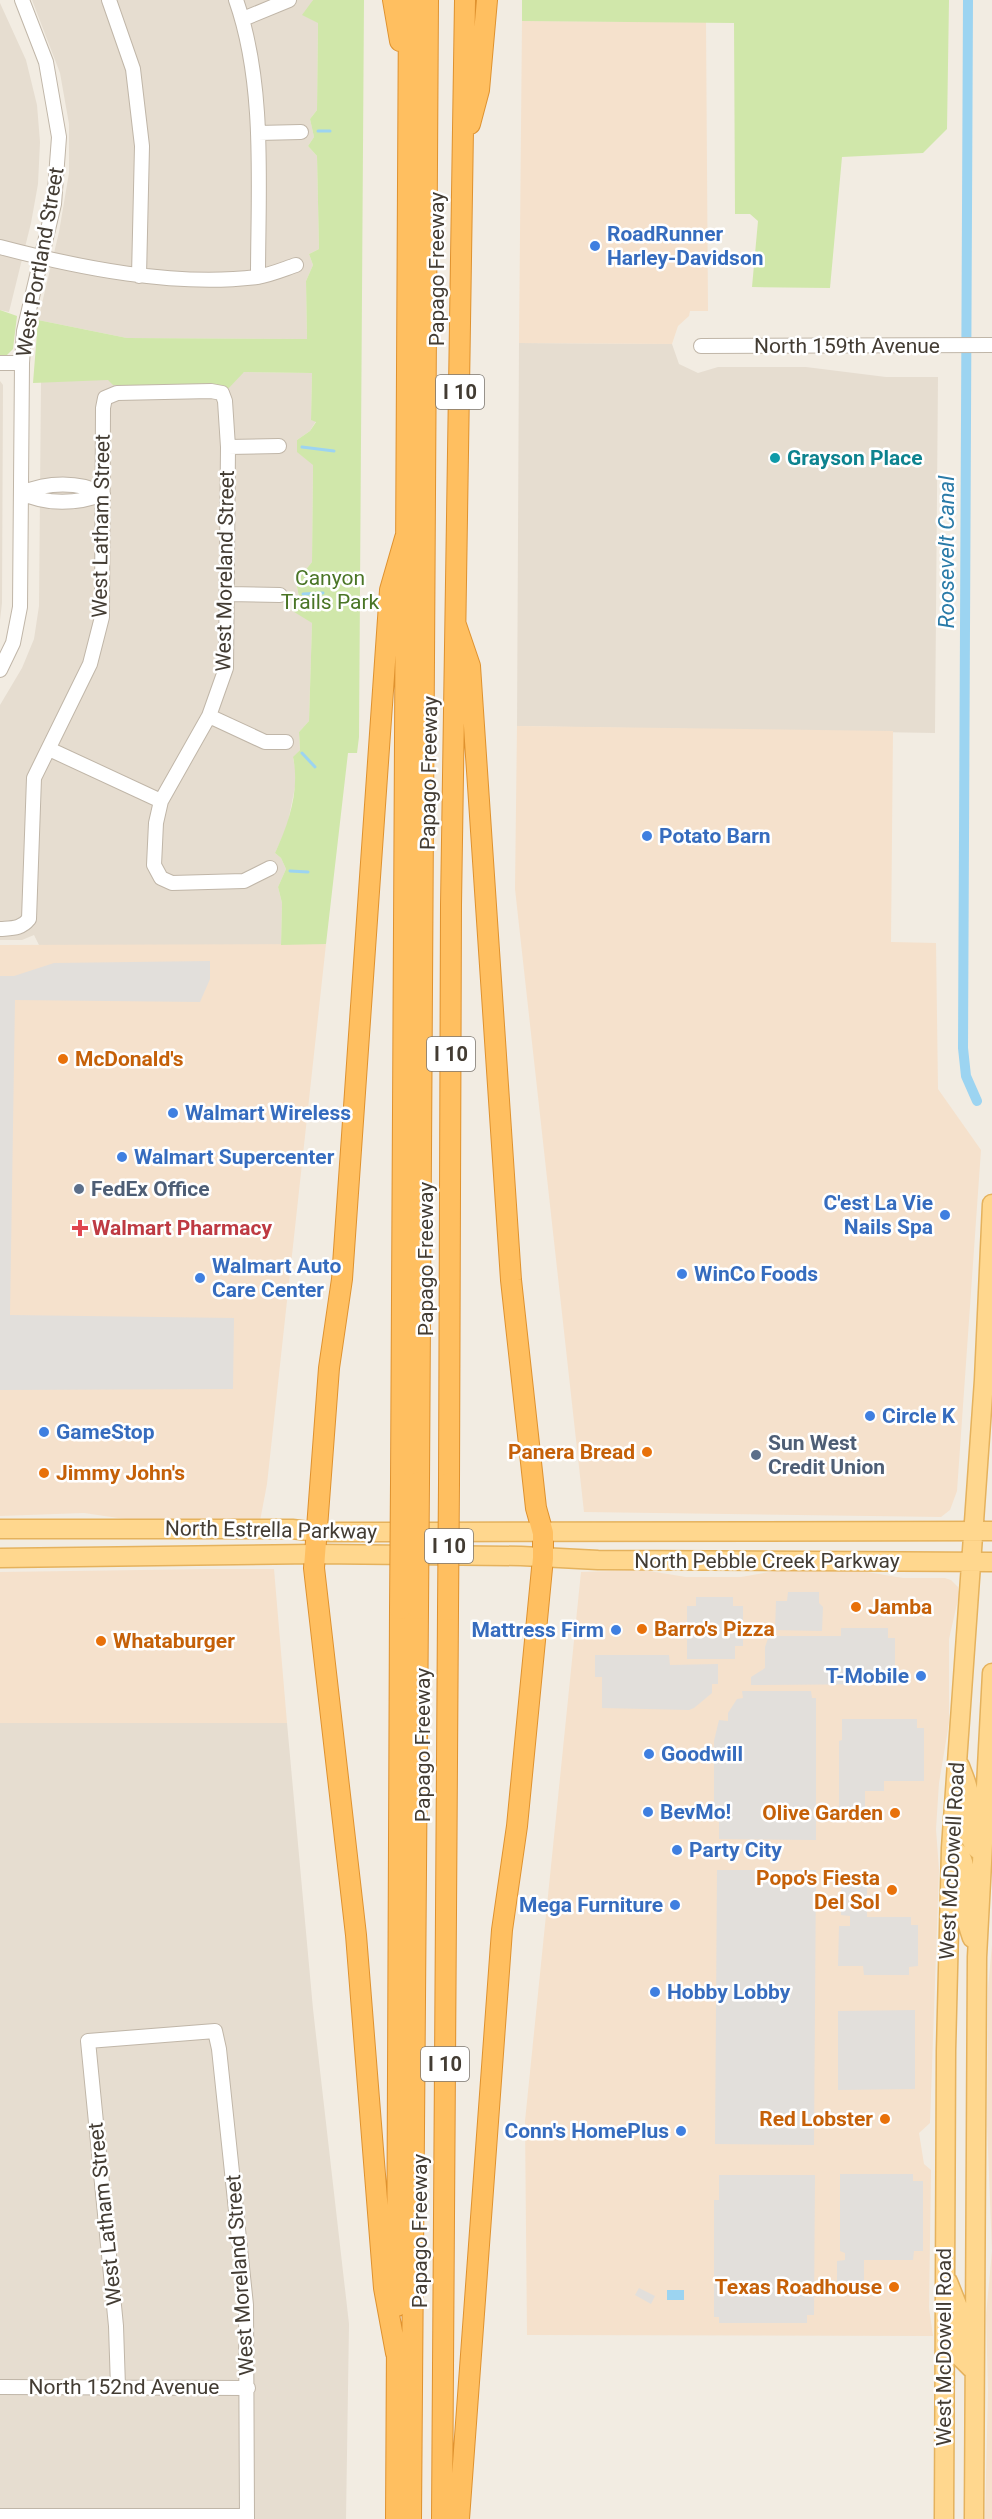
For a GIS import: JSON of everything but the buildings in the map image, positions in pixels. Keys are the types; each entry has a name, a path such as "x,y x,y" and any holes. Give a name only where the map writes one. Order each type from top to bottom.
{"highway":[{"path":"393,0 408,76"},
{"name":"Papago Freeway","path":"396,2519 396,2353 410,1483 405,538 409,0"},
{"path":"410,1483 428,0"},
{"name":"Papago Freeway","path":"442,2519 451,916 465,0"},
{"path":"461,159 479,90 487,0"},
{"path":"396,2353 384,2288 355,1924 317,1596 315,1554 329,1368 342,1279 390,590 405,538"},
{"path":"456,625 470,666 510,1280 536,1508 543,1533 543,1558 517,1826 502,1930 459,2519"},
{"path":"409,1609 411,2519"}],"main road":[{"name":"West McDowell Road","path":"944,2519 951,1848 973,1532 992,1204"},
{"name":"North Estrella Parkway","path":"6,1528 543,1533"},
{"path":"6,1528 19,1558"},
{"name":"North Pebble Creek Parkway","path":"543,1533 992,1531"},
{"path":"757,1561 766,1550 801,1548 808,1532"},
{"name":"North Estrella Parkway","path":"0,1558 315,1554 543,1558"},
{"name":"North Pebble Creek Parkway","path":"543,1558 992,1562"},
{"name":"West McDowell Road","path":"974,2519 977,1957 992,1673"},
{"path":"957,1759 969,1791 969,1838 972,1845 981,1852"},
{"path":"951,1848 957,1851 964,1864 964,1909 977,1957"},
{"path":"945,2272 960,2312 961,2358 974,2370"}],"street":[{"name":"West Portland Street","path":"0,670 13,643 20,607 21,363 24,331 54,204 59,137 46,62 22,0"},
{"path":"109,0 133,69 142,146 139,276"},
{"path":"236,0 243,19 258,134 258,277"},
{"path":"243,19 289,0"},
{"path":"258,134 301,132"},
{"path":"0,247 42,258 139,276 258,277 296,265"},
{"name":"North 159th Avenue","path":"701,346 985,345"},
{"path":"0,363 21,363"},
{"name":"West Moreland Street","path":"105,398 117,393 222,393 225,401 228,447 226,668 210,716 161,801 156,823 154,865 161,878 172,883 244,881 270,868"},
{"name":"West Latham Street","path":"0,928 24,926 29,919 34,778 90,664 98,637 102,616 103,408 105,398"},
{"path":"228,447 279,446"},
{"path":"21,494 38,501 87,500 103,494"},
{"path":"227,594 280,595"},
{"path":"210,716 264,742 286,742"},
{"path":"50,749 161,801"},
{"name":"West Moreland Street","path":"214,2031 219,2049 246,2306 247,2517"},
{"name":"West Latham Street","path":"118,2387 117,2326 88,2041 214,2031"},
{"name":"North 152nd Avenue","path":"0,2387 248,2388"},
{"path":"0,2516 247,2517"}],"shaded area":[{"path":"32,0 313,0 308,10 318,22 317,110 310,119 314,137 308,146 317,156 319,249 309,254 313,265 306,281 307,339 127,338 38,320 59,232 69,173 69,124 60,73"},
{"path":"0,3 26,60 37,105 40,142 38,184 31,223 9,312 0,310"},
{"path":"522,21 706,22 708,311 690,311 689,316 678,326 672,344 519,343"},
{"name":"Grayson Place","path":"519,343 672,344 679,364 698,373 718,367 806,367 886,377 938,377 935,733 517,726"},
{"path":"244,372 312,373 311,420 316,421 310,431 297,440 298,452 313,464 312,562 296,582 299,597 294,608 312,623 309,721 299,732 300,750 293,758 297,777 287,827 275,853 281,858 286,869 278,887 282,903 281,945 39,945 34,935 22,940 0,940 0,705 22,668 34,639 39,606 41,382 108,379 217,385"},
{"path":"0,381 3,385 0,620"},
{"path":"517,726 893,731 891,942 936,943 938,1089 981,1150 957,1491 950,1510 941,1517 584,1512 515,889"},
{"path":"326,944 267,1484 260,1521 132,1520 84,1513 0,1516 0,945"},
{"path":"210,961 210,979 200,1002 15,1000 10,1315 234,1318 233,1389 0,1390 0,976 14,976 54,963"},
{"path":"274,1569 287,1723 0,1723 0,1572"},
{"path":"643,1570 686,1577 741,1577 775,1571 861,1571 903,1578 945,1578 958,1587 959,1595 949,1639 949,1723 939,1783 936,1829 939,1870 930,2123 919,2133 924,2164 931,2170 929,2308 933,2336 527,2335 525,2121 581,1572"},
{"path":"788,1592 819,1592 819,1603 823,1607 822,1631 775,1630 776,1601 787,1601"},
{"path":"696,1597 733,1597 733,1606 743,1606 743,1646 735,1646 735,1659 687,1659 687,1606 696,1606"},
{"path":"841,1628 888,1628 888,1638 895,1638 895,1684 751,1685 751,1677 765,1668 765,1647 769,1636 841,1636"},
{"path":"595,1655 669,1655 670,1665 718,1664 718,1684 712,1684 712,1693 689,1710 602,1708 602,1677 595,1677"},
{"path":"742,1691 811,1691 812,1698 816,1698 816,1840 719,1839 719,1812 714,1812 714,1741 719,1720 728,1721 728,1713 737,1699 743,1698"},
{"path":"842,1719 917,1719 917,1728 924,1728 924,1781 884,1781 884,1791 865,1791 865,1819 839,1819 839,1741 842,1740"},
{"path":"0,1723 287,1723 313,2009 349,2324 346,2519 0,2519"},
{"path":"717,1870 816,1870 814,2145 715,2144"},
{"path":"849,1881 867,1881 867,1917 911,1917 911,1925 918,1925 918,1966 909,1967 909,1975 864,1975 863,1966 838,1966 839,1926 850,1926 850,1916 841,1915 841,1887 849,1887"},
{"path":"992,1945 992,2251 987,2125 988,1988"},
{"path":"915,2010 915,2089 838,2090 838,2011"},
{"path":"840,2174 913,2174 913,2181 923,2181 923,2251 914,2251 913,2260 864,2260 864,2292 837,2292 837,2261 845,2260 845,2253 840,2251"},
{"path":"719,2175 815,2175 814,2315 807,2315 807,2323 719,2323 719,2317 714,2317 714,2200 719,2200"},
{"path":"992,2251 992,2519 985,2519 988,2390 986,2315"},
{"path":"639,2288 655,2296 651,2304 635,2295"}],"green space":[{"name":"Canyon Trails Park","path":"313,0 364,0 359,737 357,753 348,753 326,944 281,945 282,903 278,887 286,869 281,858 275,853 292,806 295,782 293,757 300,750 299,732 309,721 312,623 291,610 299,597 296,582 312,562 313,465 297,452 297,440 310,431 316,422 311,420 312,373 244,372 227,390 216,385 113,385 108,380 33,383 38,320 127,338 307,339 306,281 313,265 309,254 319,249 317,156 308,146 314,137 310,119 317,110 318,23 302,15"},
{"path":"522,0 949,0 947,129 923,153 842,157 830,288 752,287 758,221 750,214 735,214 734,23 522,21"},
{"path":"0,310 17,316 13,349 5,357 0,357"}],"water":[{"path":"667,2290 684,2290 684,2300 667,2300"}],"waterway":[{"name":"Roosevelt Canal","path":"968,0 963,1048 966,1076 977,1101"},
{"path":"318,131 330,131"},
{"path":"302,447 334,451"},
{"path":"303,594 323,593"},
{"path":"302,753 315,767"},
{"path":"290,871 308,872"}],"place":[{"name":"RoadRunner Harley-Davidson","path":"595,246"},
{"name":"Grayson Place","path":"775,458"},
{"name":"Potato Barn","path":"647,836"},
{"name":"McDonald's","path":"63,1059"},
{"name":"Walmart Wireless","path":"173,1113"},
{"name":"Walmart Supercenter","path":"122,1157"},
{"name":"FedEx Office","path":"79,1189"},
{"name":"C'est La Vie Nails Spa","path":"945,1215"},
{"name":"Walmart Pharmacy","path":"80,1228"},
{"name":"WinCo Foods","path":"682,1274"},
{"name":"Walmart Auto Care Center","path":"200,1278"},
{"name":"Circle K","path":"870,1416"},
{"name":"GameStop","path":"44,1432"},
{"name":"Panera Bread","path":"647,1452"},
{"name":"Sun West Credit Union","path":"756,1455"},
{"name":"Jimmy John's","path":"44,1473"},
{"name":"Jamba","path":"856,1607"},
{"name":"Barro's Pizza","path":"642,1629"},
{"name":"Mattress Firm","path":"616,1630"},
{"name":"Whataburger","path":"101,1641"},
{"name":"T-Mobile","path":"921,1676"},
{"name":"Goodwill","path":"649,1754"},
{"name":"BevMo!","path":"648,1812"},
{"name":"Olive Garden","path":"895,1813"},
{"name":"Party City","path":"677,1850"},
{"name":"Popo's Fiesta Del Sol","path":"892,1890"},
{"name":"Mega Furniture","path":"675,1905"},
{"name":"Hobby Lobby","path":"655,1992"},
{"name":"Red Lobster","path":"885,2119"},
{"name":"Conn's HomePlus","path":"681,2131"},
{"name":"Texas Roadhouse","path":"894,2287"}]}
